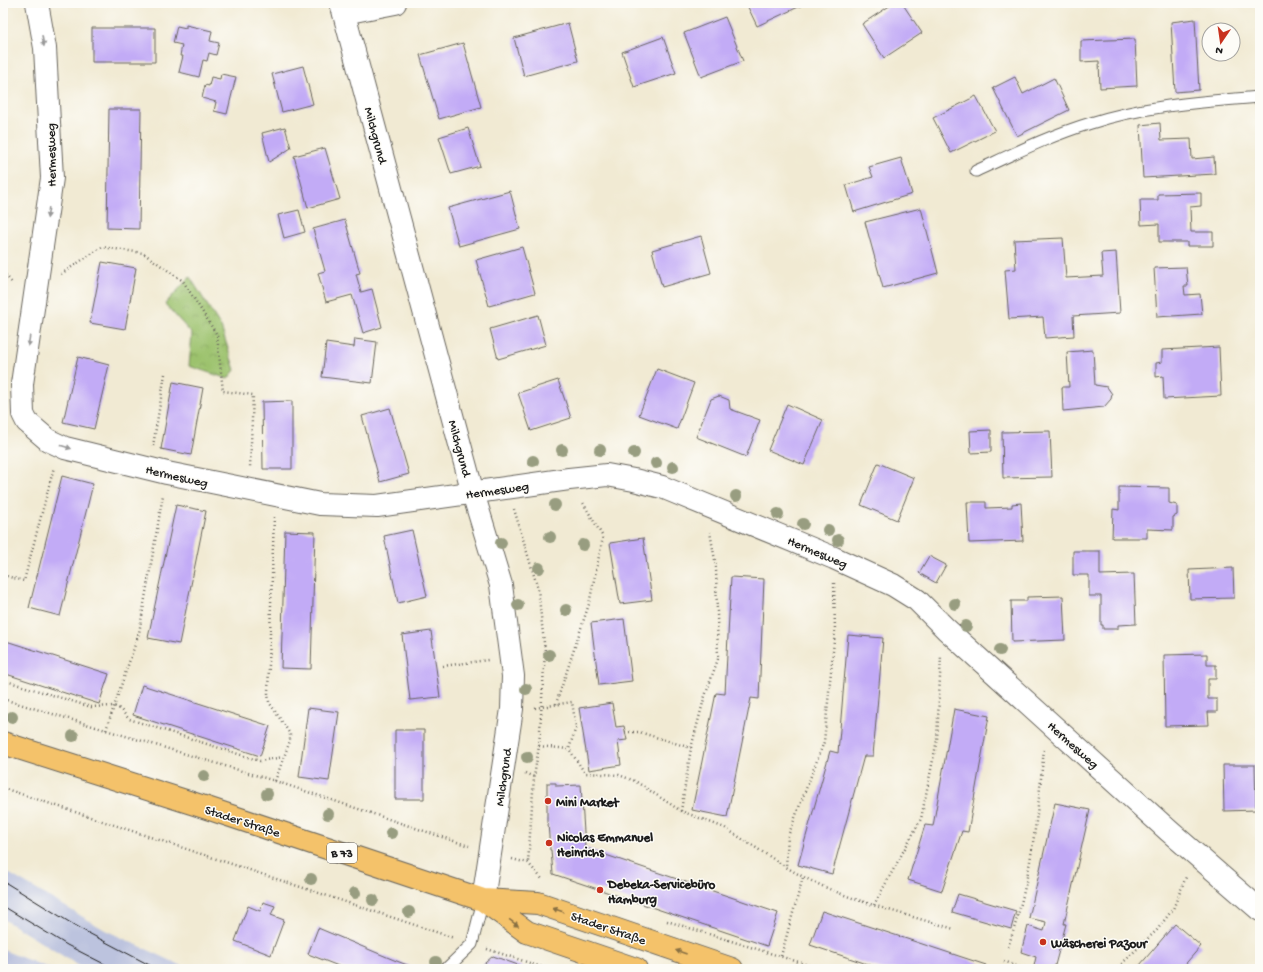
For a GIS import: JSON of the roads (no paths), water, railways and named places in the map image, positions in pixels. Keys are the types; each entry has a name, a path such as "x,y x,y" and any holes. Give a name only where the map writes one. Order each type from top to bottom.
{"main road":[{"name":"Stader Straße","path":"3,743 201,806 483,900 538,903 732,969"},
{"name":"Stader Straße","path":"483,900 527,932 636,969"}],"street":[{"name":"Hermesweg","path":"37,3 45,48 52,178 37,290 22,384 23,414 36,431 48,440 65,448 158,470 248,491 320,504 377,506 569,478 607,475 662,487 834,558 893,585 917,600 946,629 1194,853 1260,910"},
{"path":"343,8 395,3"},
{"name":"Milchgrund","path":"343,8 473,493 501,585 513,676 512,710 483,900"}],"lane":[{"path":"976,171 1032,146 1092,122 1157,107 1260,97"},
{"path":"446,969 472,944 483,900"}],"tram line":[{"path":"3,881 79,928 157,969"},
{"path":"3,906 67,945 114,969"}],"railway":[{"path":"3,967 9,969"}],"place":[{"name":"Mini Market","path":"548,801"},
{"name":"Nicolas Emmanuel Heinrichs","path":"549,843"},
{"name":"Debeka-Servicebüro Hamburg","path":"600,890"},
{"name":"Wäscherei Pazour","path":"1043,942"}]}
